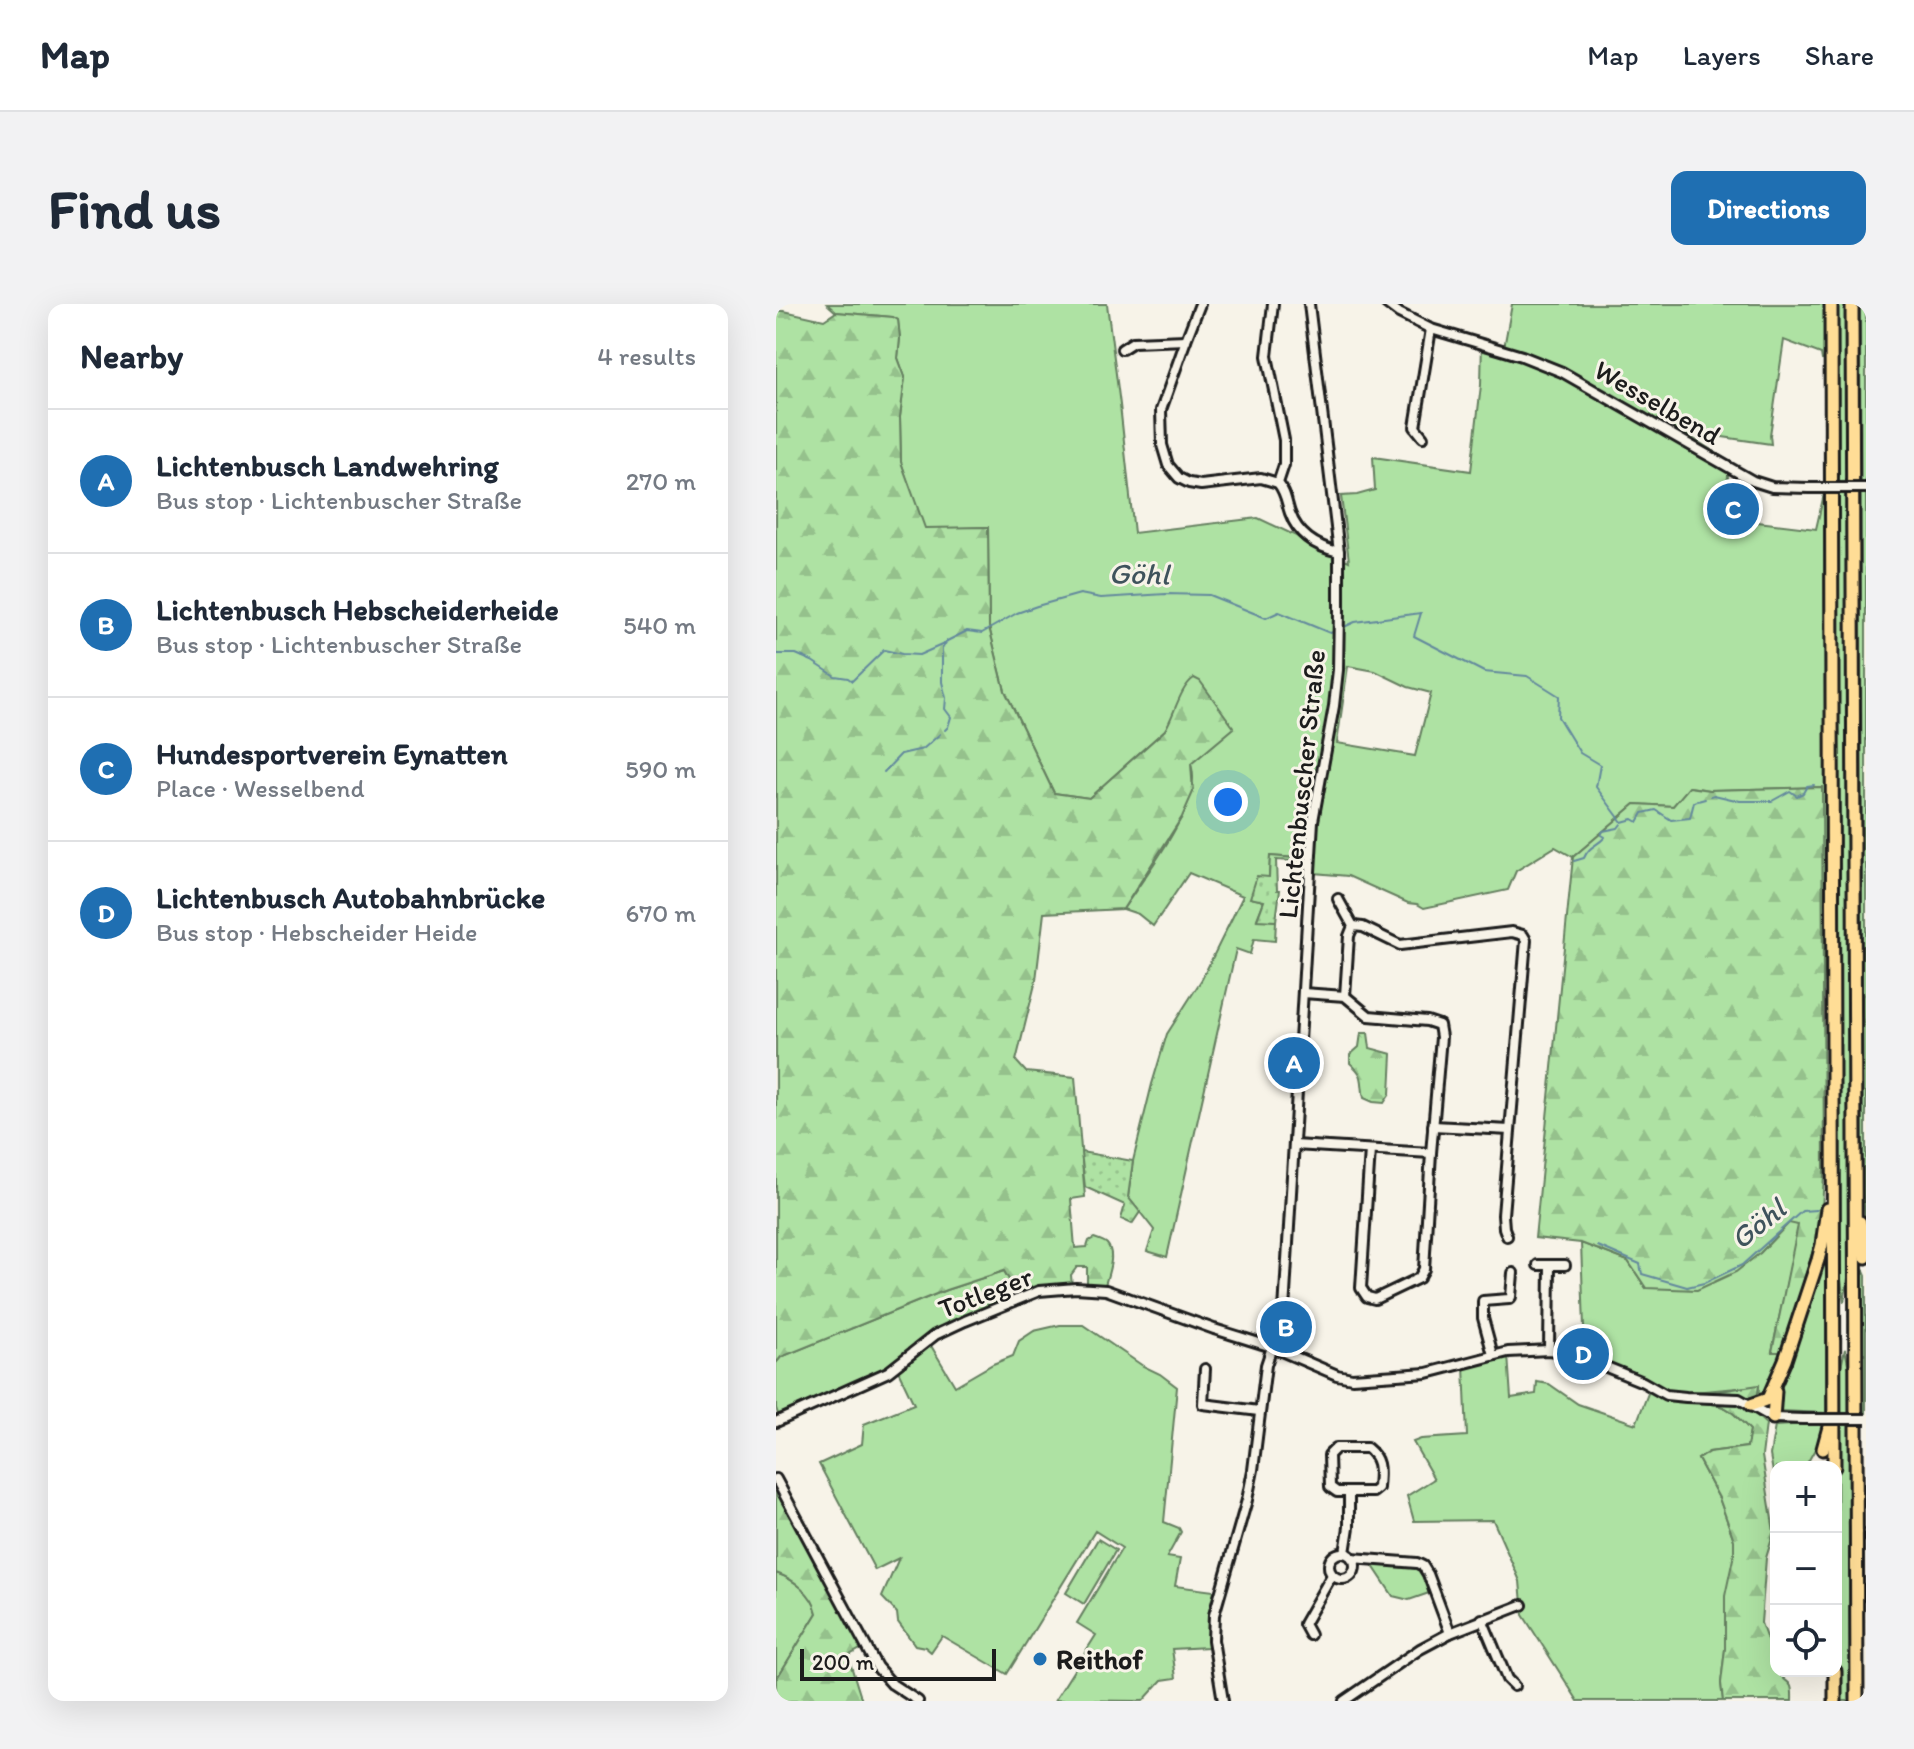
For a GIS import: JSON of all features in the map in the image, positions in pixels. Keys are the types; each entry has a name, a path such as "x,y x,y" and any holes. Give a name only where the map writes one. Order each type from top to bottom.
{"highway":[{"path":"1831,304 1834,1461"},
{"path":"1852,304 1857,1701"},
{"path":"1773,1418 1778,1379 1822,1245 1827,1202 1834,1182"},
{"path":"1855,1207 1866,1257"},
{"path":"1751,1405 1768,1399 1778,1379"},
{"path":"1823,1449 1834,1407"},
{"path":"1857,1668 1865,1701"},
{"path":"1835,1677 1835,1701"}],"street":[{"path":"1200,304 1161,410 1162,445 1168,465 1179,478 1201,485 1261,478 1278,483 1285,492 1298,529 1312,542 1339,552"},
{"path":"1273,304 1267,356 1284,440 1284,465 1278,483"},
{"name":"Lichtenbuscher Straße","path":"1223,1701 1213,1640 1214,1615 1247,1500 1266,1365 1286,1298 1313,821 1338,670 1339,552 1309,304"},
{"name":"Wesselbend","path":"1387,304 1431,329 1522,356 1562,372 1753,481 1772,487 1866,488"},
{"path":"1423,437 1415,427 1431,329"},
{"path":"1122,349 1133,342 1186,340"},
{"path":"1338,899 1353,926"},
{"path":"1345,996 1349,936 1353,926"},
{"path":"1353,926 1363,927 1400,945 1512,932 1523,935 1526,940 1503,1215 1507,1236"},
{"path":"1303,993 1345,996 1369,1016 1427,1021 1439,1025 1441,1037 1422,1275 1375,1299 1367,1297 1361,1288 1370,1150"},
{"path":"1433,1126 1510,1130"},
{"path":"1294,1145 1431,1153"},
{"path":"1538,1265 1565,1265"},
{"path":"1549,1350 1550,1265"},
{"path":"1493,1355 1483,1318 1483,1301 1511,1297 1513,1273"},
{"name":"Totleger","path":"776,1422 888,1372 945,1330 1039,1291 1076,1288 1106,1290 1272,1347 1337,1375 1360,1379 1427,1373 1517,1350 1563,1351 1643,1382 1666,1395 1734,1398 1773,1418"},
{"path":"1205,1369 1203,1404 1259,1411"},
{"path":"1773,1418 1866,1419"},
{"path":"1336,1448 1367,1448 1379,1463 1378,1488 1373,1492 1349,1492 1337,1492 1330,1487 1329,1455 1336,1448"},
{"path":"776,1479 877,1667 892,1684 918,1701"},
{"path":"1349,1492 1348,1556 1354,1566 1348,1577 1332,1575 1329,1567 1331,1559 1337,1554 1348,1556 1417,1563 1428,1574 1450,1633"},
{"path":"1310,1635 1304,1624 1332,1575"},
{"path":"1344,1701 1420,1649 1482,1619 1522,1605"},
{"path":"1482,1619 1507,1679 1514,1686"}],"green space":[{"path":"827,304 1107,304 1134,533 1258,518 1349,561 1341,496 1375,490 1373,457 1471,471 1481,385 1482,341 1504,348 1512,304 1824,304 1824,360 1821,354 1784,340 1771,444 1681,431 1729,461 1725,518 1816,529 1824,494 1826,945 1823,986 1822,787 1710,790 1690,787 1673,806 1635,804 1573,857 1555,847 1516,871 1508,890 1424,908 1348,876 1314,873 1314,859 1270,856 1269,877 1251,898 1264,901 1257,919 1276,921 1275,941 1254,939 1250,954 1236,949 1167,1257 1147,1251 1154,1230 1128,1197 1133,1161 1152,1084 1167,1034 1202,979 1243,896 1189,873 1153,926 1138,914 1123,909 1166,846 1185,810 1191,794 1193,772 1185,750 1170,722 1165,730 1089,798 1054,793 1005,691 989,627 988,527 924,529 901,462 900,417 905,377 898,358 898,320 836,312","holes":["1348,666 1375,671 1408,687 1431,693 1415,756 1337,743"]},
{"path":"1834,304 1849,304 1850,1266 1844,1302 1838,1257"},
{"path":"1860,304 1866,304 1866,1232 1863,1194"},
{"path":"776,311 824,320 836,312 898,320 898,358 905,377 900,417 901,462 925,528 988,527 989,627 1005,691 1054,793 1089,798 1165,730 1181,695 1194,678 1200,681 1234,728 1191,764 1193,792 1182,817 1123,909 1044,913 1036,980 1016,1061 1026,1072 1075,1077 1085,1197 1071,1199 1075,1248 1087,1247 1094,1238 1107,1244 1111,1258 1105,1285 1087,1285 1087,1267 1077,1267 1071,1275 1072,1286 1039,1288 1015,1295 1004,1271 946,1290 781,1357 776,1363"},
{"path":"1689,787 1710,790 1822,787 1822,1210 1782,1352 1772,1352 1798,1225 1789,1223 1736,1272 1697,1290 1646,1288 1628,1261 1581,1243 1535,1238 1573,857 1635,804 1673,806"},
{"path":"1270,856 1305,859 1305,870 1294,870 1292,861 1276,860 1277,890 1280,890 1276,921 1257,920 1264,901 1250,898 1257,876 1269,877"},
{"path":"1361,1033 1368,1033 1370,1048 1392,1054 1390,1094 1384,1103 1364,1098 1360,1075 1350,1063 1350,1055 1359,1047"},
{"path":"1081,1152 1133,1161 1128,1197 1140,1212 1132,1224 1121,1219 1125,1205 1085,1187"},
{"path":"1789,1222 1799,1225 1772,1351 1782,1352 1771,1390 1758,1400 1759,1386 1694,1392 1697,1402 1727,1409 1750,1430 1747,1447 1709,1452 1698,1459 1719,1498 1734,1540 1725,1618 1721,1683 1723,1701 1578,1701 1523,1615 1520,1581 1493,1520 1414,1521 1407,1496 1434,1479 1413,1442 1467,1436 1464,1366 1508,1355 1511,1398 1536,1394 1537,1382 1549,1384 1578,1404 1636,1424 1652,1383 1585,1355 1581,1243 1628,1261 1646,1288 1760,1253"},
{"path":"1826,1254 1826,1425 1808,1461 1771,1461 1775,1426 1825,1423 1825,1413 1779,1411 1778,1397"},
{"path":"1863,1268 1866,1275 1866,1413 1863,1413"},
{"path":"1004,1271 1015,1295 927,1339 955,1386 1013,1356 1019,1341 1034,1331 1060,1325 1083,1325 1177,1387 1164,1522 1179,1528 1181,1532 1167,1557 1180,1559 1175,1586 1214,1591 1209,1614 1208,1647 1172,1649 1176,1678 1162,1680 1143,1701 1055,1700 1096,1635 1077,1623 1122,1548 1095,1531 1007,1674 942,1636 931,1652 915,1645 898,1622 897,1613 882,1597 899,1558 875,1570 819,1464 862,1444 864,1424 914,1404 895,1364 779,1417 776,1408 776,1363 781,1357 946,1290"},
{"path":"1845,1349 1852,1383 1852,1701 1838,1701 1838,1677 1842,1677 1842,1461 1837,1461 1839,1376"},
{"path":"1759,1385 1755,1414 1766,1424 1762,1456 1770,1507 1770,1545 1766,1558 1761,1623 1770,1648 1770,1677 1783,1677 1790,1685 1792,1701 1723,1701 1725,1596 1734,1540 1719,1498 1698,1459 1709,1452 1747,1447 1750,1430 1727,1409 1697,1402 1693,1392"},
{"path":"776,1486 862,1648 848,1656 862,1701 776,1701 776,1680 817,1613 802,1588 776,1573"},
{"path":"1098,1539 1116,1550 1084,1604 1066,1593"},
{"path":"1371,1563 1419,1569 1424,1574 1429,1593 1409,1600 1393,1596"},
{"path":"776,1573 802,1588 817,1613 776,1680"}],"waterway":[{"name":"Göhl","path":"945,730 951,717 945,709 942,682 942,649 947,641 967,631 982,633 1017,613 1080,594 1101,598 1209,595 1266,618 1279,612 1333,632"},
{"name":"Göhl","path":"1344,627 1355,622 1421,613 1414,636 1484,672 1527,676 1559,696 1558,717 1580,753 1600,765 1596,787 1622,822 1633,819 1638,822 1643,813 1656,810 1671,820 1690,818 1694,802 1705,799"},
{"name":"Göhl","path":"776,654 796,654 835,676 852,681 884,650 919,655 944,644"},
{"name":"Göhl","path":"884,772 901,754 923,749 940,734"},
{"name":"Göhl","path":"1711,796 1740,801 1772,801 1790,791 1797,796 1807,786 1814,785"},
{"path":"1574,861 1584,858 1605,837 1601,835 1603,831 1618,828 1621,824"},
{"name":"Göhl","path":"1598,1246 1640,1264 1642,1274 1687,1287 1704,1283 1742,1265 1802,1211 1816,1210"}],"place":[{"name":"Hundesportverein Eynatten","path":"1733,509"},
{"name":"Lichtenbusch Landwehring","path":"1294,1063"},
{"name":"Lichtenbusch Hebscheiderheide","path":"1286,1327"},
{"name":"Lichtenbusch Autobahnbrücke","path":"1583,1354"},
{"name":"Reithof","path":"1040,1659"}]}
